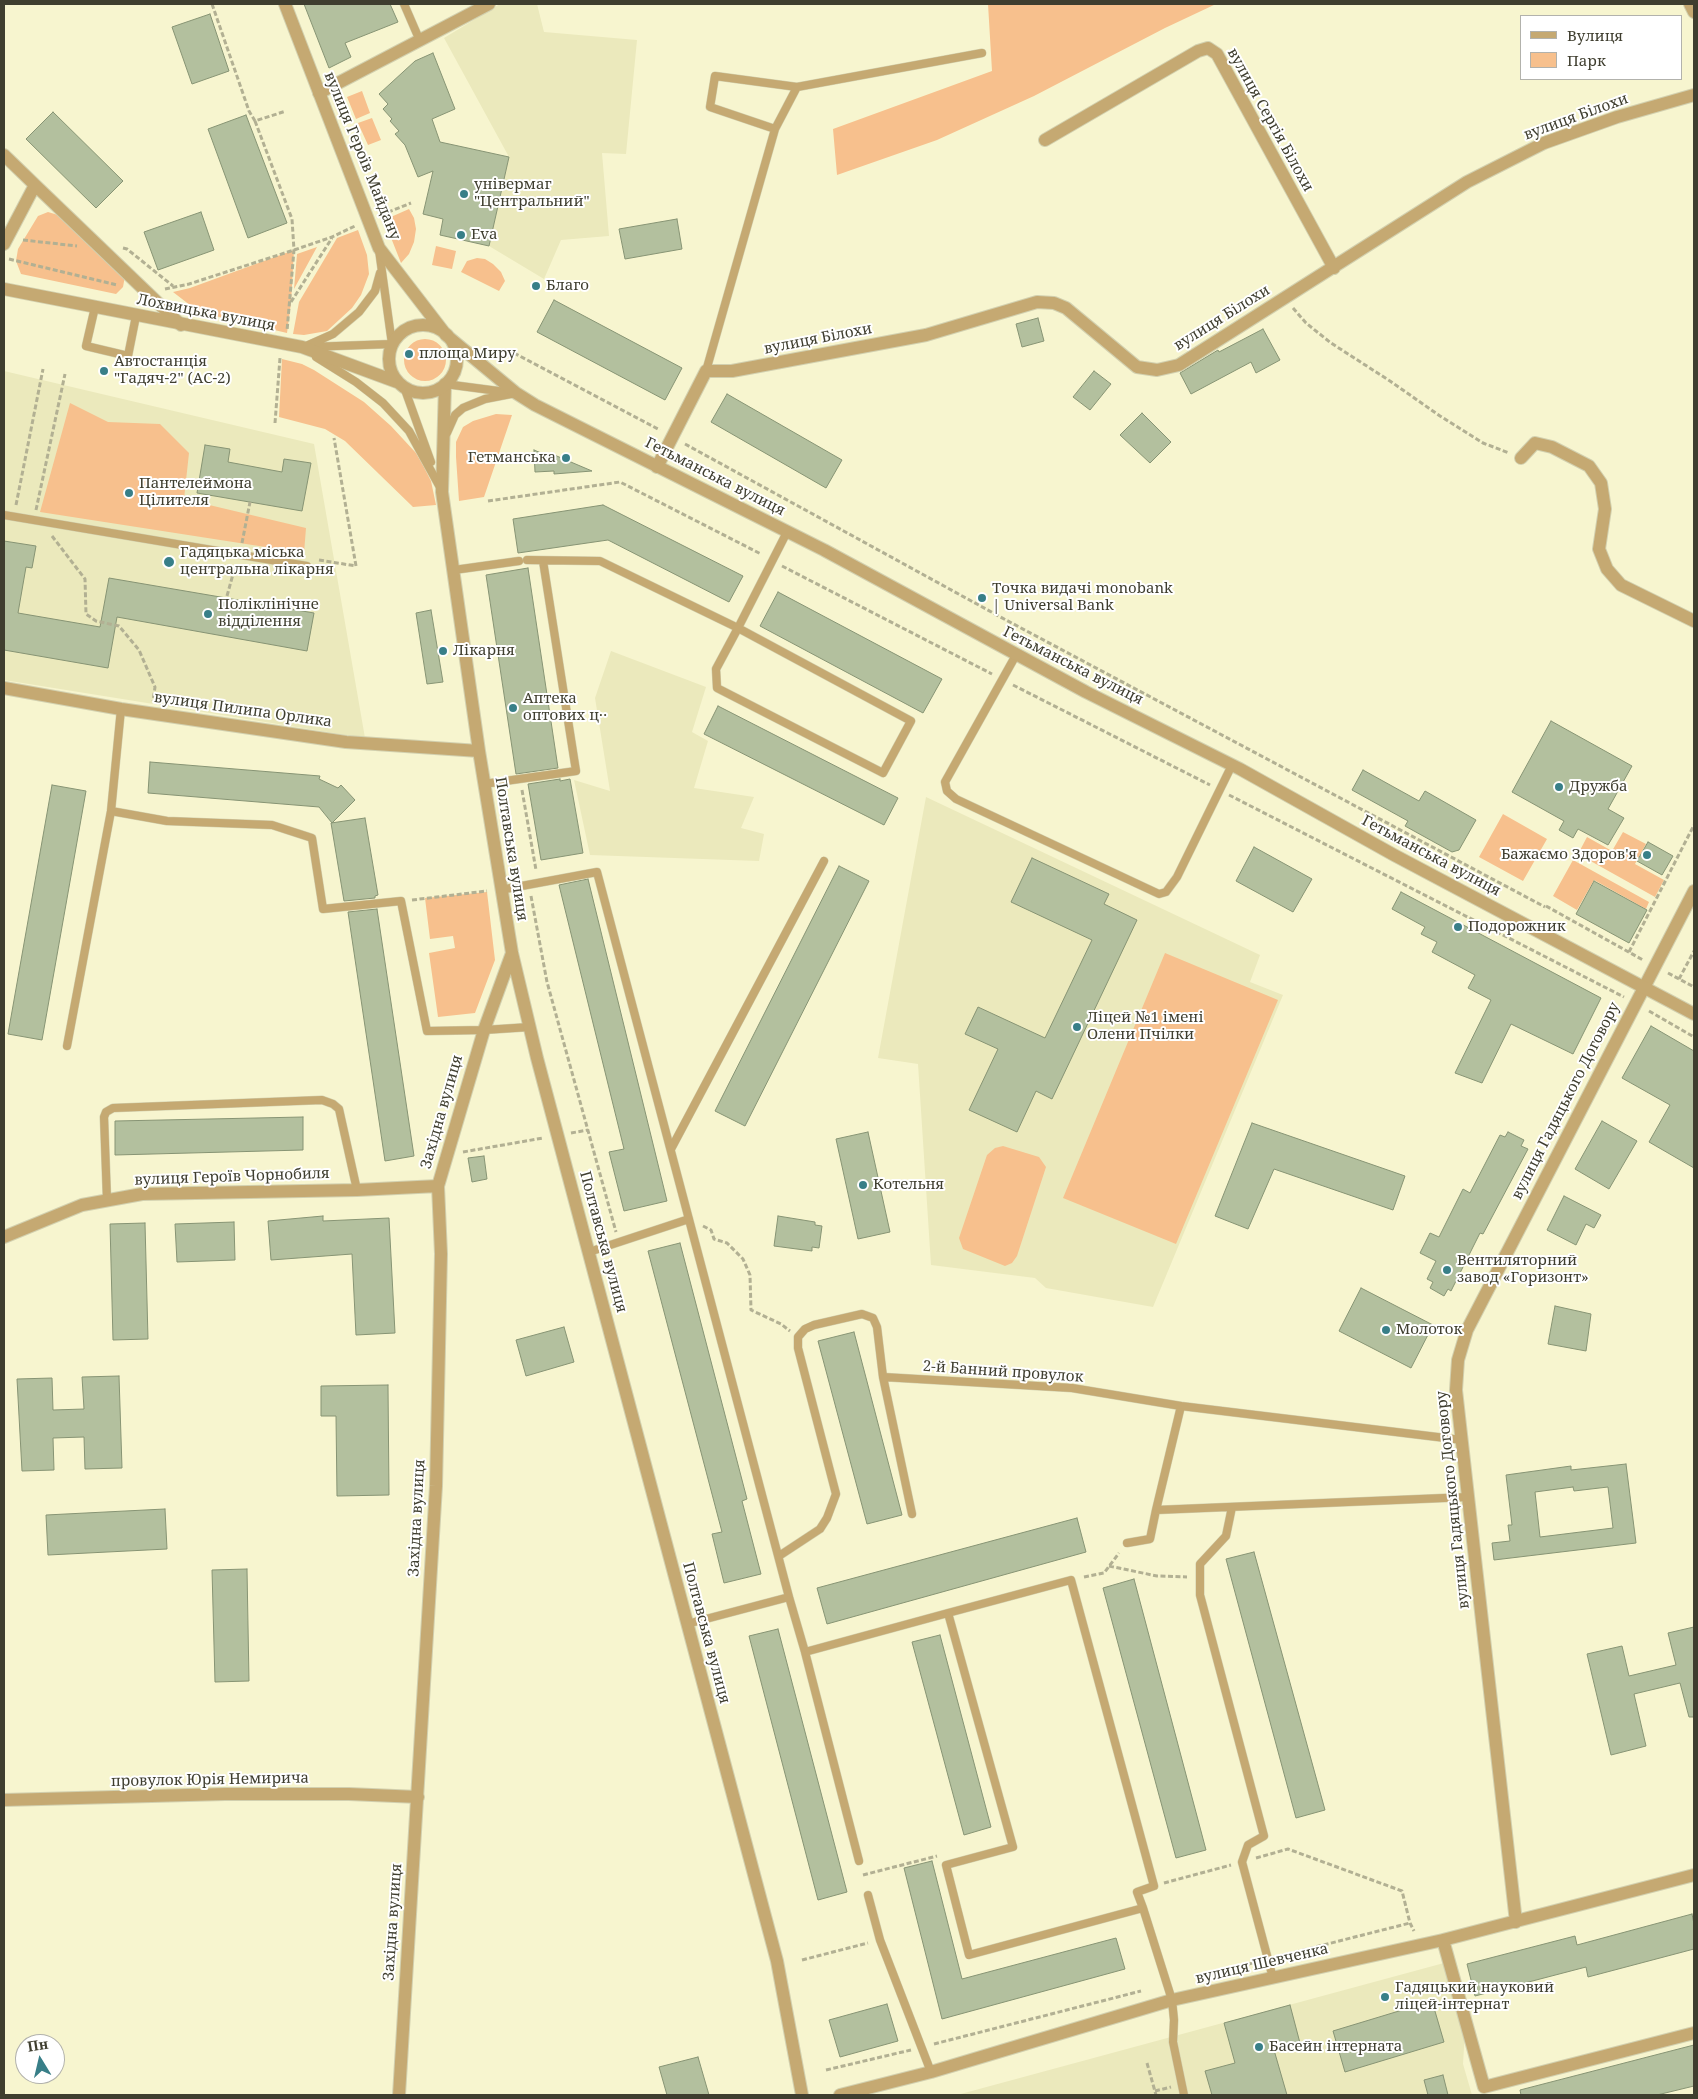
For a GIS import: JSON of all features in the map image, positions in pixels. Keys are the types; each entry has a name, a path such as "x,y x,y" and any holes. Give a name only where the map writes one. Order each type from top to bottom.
{"street":[{"name":"вулиця Героїв Майдану","path":"284,4 379,248 446,334"},
{"path":"319,93 489,4"},
{"path":"1690,4 1694,12"},
{"name":"вулиця Сергія Білохи","path":"1045,140 1198,51 1208,48 1217,54 1334,268"},
{"name":"вулиця Білохи","path":"706,371 732,371 926,335 1037,302 1054,302 1066,308 1137,367 1157,370 1179,365 1467,182 1544,143 1617,117 1694,95"},
{"path":"4,155 181,324"},
{"path":"4,244 35,185"},
{"name":"Лохвицька вулиця","path":"4,289 302,347 400,384"},
{"path":"423,325 434,327 446,334 455,347 457,357 456,367 452,376 445,384 436,390 425,393 414,392 400,384 392,374 389,364 392,344 398,336 414,326 423,325"},
{"name":"Гетьманська вулиця","path":"446,334 516,393 535,405 824,550 1016,655 1232,765 1394,855 1694,1014"},
{"path":"657,467 706,371"},
{"name":"Полтавська вулиця","path":"445,384 442,492 479,752 500,890 512,953 588,1252 777,1961 802,2095"},
{"path":"1521,458 1535,443 1552,447 1589,466 1601,483 1605,509 1599,549 1607,569 1621,585 1694,621"},
{"name":"вулиця Пилипа Орлика","path":"4,688 151,714 346,742 479,752"},
{"name":"вулиця Гадяцького Договору","path":"1516,1922 1456,1390 1458,1360 1466,1330 1694,891"},
{"name":"Західна вулиця","path":"399,2095 436,1486 441,1254 438,1186 484,1030 512,953"},
{"name":"вулиця Героїв Чорнобиля","path":"4,1237 82,1205 142,1194 357,1190 438,1186"},
{"name":"провулок Юрія Немирича","path":"4,1800 225,1794 349,1794 418,1797"},
{"name":"вулиця Шевченка","path":"840,2095 931,2072 1172,2000 1443,1940 1694,1875"},
{"path":"1443,1940 1486,2091 1694,2033"}],"lane":[{"path":"404,4 420,41"},
{"path":"775,128 710,107 715,76 797,86 982,53"},
{"path":"706,371 775,128 797,86"},
{"path":"302,347 392,344 379,248"},
{"path":"302,347 333,334 360,312 374,291 380,272 379,248"},
{"path":"95,308 86,346 128,356 136,316"},
{"path":"302,347 356,382 383,403 409,431 442,492"},
{"path":"400,384 442,492"},
{"path":"445,384 516,393"},
{"path":"444,440 455,416 463,408 485,399 516,393"},
{"path":"4,516 239,552 306,566"},
{"path":"454,570 523,561 600,561 738,628 911,721 883,773 716,688 716,669 738,628 787,532"},
{"path":"484,784 576,771 543,561"},
{"path":"1016,655 945,782 947,790 956,799 1159,894 1166,892 1177,877 1232,765"},
{"path":"67,1046 111,811 121,709"},
{"path":"111,811 167,821 272,825 312,838 323,909 401,901 427,1030 484,1030 530,1027"},
{"path":"671,1150 824,861"},
{"path":"500,890 598,872 859,1861"},
{"path":"107,1200 104,1117 106,1112 113,1108 322,1100 333,1104 339,1109 357,1190"},
{"path":"588,1252 690,1219"},
{"path":"779,1556 820,1529 827,1518 836,1494 798,1348 798,1337 805,1329 814,1325 862,1314 872,1318 877,1327 883,1377 912,1514"},
{"name":"2-й Банний провулок","path":"883,1377 1072,1388 1181,1406 1462,1440"},
{"path":"1127,1543 1150,1539 1181,1406"},
{"path":"1156,1510 1468,1497"},
{"path":"1232,1507 1226,1536 1200,1564 1200,1595 1264,1836 1248,1845 1242,1862 1273,1978"},
{"path":"805,1652 1071,1580 1154,1886 1137,1892 1172,2000 1174,2020 1173,2042 1184,2095"},
{"path":"687,1624 789,1597"},
{"path":"948,1613 1013,1847 946,1865 969,1955 1143,1908"},
{"path":"868,1895 880,1940 931,2072"}],"path":[{"path":"212,4 249,111 255,121 292,219 294,250 287,333"},
{"path":"255,121 286,111"},
{"path":"382,215 411,203"},
{"path":"4,257 147,292 188,284 332,237 357,225"},
{"path":"291,303 332,237"},
{"path":"1285,299 1306,323 1331,343 1483,443 1521,458"},
{"path":"514,353 672,437 1006,620 1546,906 1694,987"},
{"path":"275,423 280,358"},
{"path":"22,510 15,508 43,368"},
{"path":"29,511 36,512 65,374"},
{"path":"317,560 356,566 334,438"},
{"path":"488,501 620,482 1002,680 1635,1003 1694,1036"},
{"path":"227,596 250,502"},
{"path":"41,522 85,579 86,614 96,621 119,626 139,650 155,687 151,714"},
{"path":"520,779 538,883"},
{"path":"1629,952 1694,825"},
{"path":"529,885 547,982 618,1242"},
{"path":"401,901 500,890"},
{"path":"1679,979 1694,951"},
{"path":"446,1155 588,1130"},
{"path":"690,1219 711,1230 714,1239 727,1243 743,1259 750,1274 751,1310 781,1324 798,1337"},
{"path":"1071,1580 1104,1573 1127,1543"},
{"path":"1109,1566 1157,1576 1200,1577"},
{"path":"1154,1886 1288,1849 1402,1891 1410,1923 1421,1945"},
{"path":"863,1875 943,1854 946,1865"},
{"path":"859,1861 868,1895"},
{"path":"1203,1976 1410,1923"},
{"path":"802,1960 880,1940"},
{"path":"826,2070 1167,1985"},
{"path":"1147,2063 1156,2095"}],"shaded area":[{"path":"500,4 537,4 544,32 637,40 626,154 602,153 609,236 561,240 544,279 489,246 509,157 444,38"},
{"name":"Гадяцька міська центральна лікарня","path":"4,371 314,444 365,738 4,680"},
{"path":"611,651 706,687 692,732 708,741 694,788 754,797 741,828 764,834 759,861 590,855 574,780 610,791 595,698"},
{"name":"Ліцей №1 імені Олени Пчілки","path":"926,797 1260,955 1250,982 1283,995 1153,1307 1046,1288 1035,1278 931,1265 918,1064 878,1058"},
{"name":"Гадяцький науковий ліцей-інтернат","path":"1444,1963 1465,2031 1463,2064 1472,2095 957,2095"}],"green space":[{"path":"988,4 1216,4 1165,28 1034,96 937,140 837,175 833,129 992,71"},
{"path":"362,91 370,113 356,119 347,97"},
{"path":"372,118 381,140 368,145 358,123"},
{"path":"409,209 414,218 416,229 414,242 409,254 401,263 384,220"},
{"path":"48,212 58,215 125,276 123,287 116,294 21,274 16,261 18,249 38,216"},
{"path":"358,230 367,255 369,274 361,295 352,308 327,331 304,335 293,334 299,302 337,238"},
{"path":"436,246 456,251 452,269 432,265"},
{"path":"317,247 294,289 297,254"},
{"path":"294,250 287,333 207,314 195,309 173,292 190,288"},
{"path":"477,258 485,259 501,272 505,281 499,291 461,272 467,261"},
{"path":"429,339 437,342 443,348 446,360 443,372 437,378 421,381 413,378 407,372 404,356 407,348 413,342"},
{"path":"282,359 302,364 314,370 364,402 391,426 416,453 424,467 431,481 436,505 413,507 345,441 325,429 279,417"},
{"path":"70,403 108,422 160,424 189,453 184,499 306,528 304,553 40,512"},
{"path":"496,414 512,415 484,497 459,501 456,442 463,427 473,421"},
{"path":"1503,814 1547,839 1523,881 1479,857"},
{"path":"1623,832 1646,844 1635,864 1664,880 1655,897 1578,854 1587,837 1612,851"},
{"path":"1573,860 1649,902 1646,909 1594,880 1577,910 1553,896"},
{"path":"487,892 495,960 475,1013 438,1017 429,953 455,948 453,936 430,939 425,898"},
{"path":"1165,953 1278,1000 1176,1244 1063,1198"},
{"path":"1003,1146 1039,1157 1046,1167 1017,1256 1012,1263 1005,1266 963,1249 959,1238 987,1155 995,1148"}],"building":[{"path":"304,4 390,4 398,22 345,43 351,57 329,68"},
{"path":"210,14 229,71 192,84 172,27"},
{"path":"433,53 455,109 432,119 440,142 509,157 489,246 440,235 443,219 423,214 433,171 418,177 405,145 395,134 399,131 383,109 388,104 379,94 415,61"},
{"path":"53,112 123,181 96,208 26,139"},
{"path":"246,115 287,223 248,238 208,129"},
{"path":"201,212 214,250 158,270 144,232"},
{"path":"677,219 682,249 625,259 619,229"},
{"path":"554,300 682,368 665,400 537,332"},
{"path":"1038,318 1044,341 1022,347 1016,324"},
{"path":"1263,329 1280,360 1256,373 1251,362 1191,394 1180,373 1218,350 1219,352"},
{"path":"1094,371 1111,384 1090,410 1073,397"},
{"path":"727,394 842,460 826,488 711,422"},
{"path":"1142,413 1171,442 1150,463 1120,435"},
{"path":"205,445 230,449 228,462 282,472 284,459 311,463 302,511 197,493"},
{"path":"534,450 553,458 552,454 592,471 554,474 554,471 535,472"},
{"path":"603,505 743,576 729,602 608,540 518,553 513,519"},
{"path":"4,541 36,546 32,568 26,567 18,613 100,627 109,578 314,613 307,651 117,617 108,668 4,650"},
{"path":"528,568 558,768 516,774 486,575"},
{"path":"778,592 942,679 923,713 760,626"},
{"path":"431,610 443,682 427,684 416,613"},
{"path":"718,706 898,798 884,825 704,734"},
{"path":"1551,721 1632,766 1608,809 1624,818 1608,845 1578,829 1573,838 1559,830 1564,821 1512,792"},
{"path":"150,762 320,776 319,779 338,788 341,785 355,800 332,823 319,807 148,793"},
{"path":"1363,770 1419,801 1425,791 1476,820 1459,850 1452,852 1405,826 1408,821 1352,790"},
{"path":"560,779 560,781 570,779 583,853 541,860 528,784"},
{"path":"52,785 86,791 42,1040 8,1034"},
{"path":"365,818 378,895 375,898 344,901 331,823"},
{"path":"1648,842 1673,856 1662,875 1637,861"},
{"path":"1254,847 1312,879 1293,912 1236,881"},
{"path":"1032,858 1109,894 1104,904 1137,920 1052,1099 1036,1091 1017,1132 969,1110 998,1049 965,1034 978,1007 1045,1038 1092,940 1011,902"},
{"path":"839,866 869,881 745,1126 715,1111"},
{"path":"588,879 667,1201 624,1211 609,1152 624,1149 559,885"},
{"path":"1594,881 1647,910 1629,943 1576,914"},
{"path":"1401,892 1601,998 1573,1054 1511,1024 1482,1083 1455,1073 1491,1000 1468,988 1475,975 1432,952 1437,942 1421,934 1425,927 1392,909"},
{"path":"377,909 414,1156 385,1161 348,912"},
{"path":"1651,1026 1694,1051 1694,1168 1649,1142 1670,1105 1622,1078"},
{"path":"303,1117 303,1150 115,1155 115,1121"},
{"path":"1602,1121 1637,1141 1609,1189 1575,1169"},
{"path":"1252,1123 1405,1176 1393,1210 1274,1169 1248,1229 1215,1216"},
{"name":"Котельня","path":"868,1132 890,1232 858,1239 836,1139"},
{"path":"1508,1132 1524,1140 1521,1146 1528,1149 1483,1234 1480,1233 1451,1291 1448,1289 1444,1296 1430,1288 1433,1282 1427,1279 1436,1261 1420,1253 1430,1233 1439,1237 1463,1189 1470,1193 1500,1135 1505,1137"},
{"path":"484,1156 487,1179 472,1182 468,1158"},
{"path":"1564,1196 1601,1215 1594,1228 1586,1224 1576,1245 1547,1230"},
{"path":"323,1216 323,1221 389,1218 395,1333 356,1335 352,1254 271,1260 268,1221"},
{"path":"778,1216 815,1222 815,1225 822,1226 819,1248 812,1247 812,1251 774,1246"},
{"path":"234,1222 235,1260 177,1262 175,1224"},
{"path":"145,1223 148,1339 113,1340 110,1224"},
{"path":"680,1243 747,1499 742,1501 761,1574 724,1583 712,1534 722,1532 648,1251"},
{"path":"1361,1288 1433,1325 1411,1368 1339,1331"},
{"path":"1555,1306 1591,1314 1586,1351 1548,1344"},
{"path":"564,1327 574,1362 526,1376 516,1340"},
{"path":"854,1332 902,1515 867,1524 818,1341"},
{"path":"119,1376 122,1468 85,1469 84,1437 53,1438 54,1470 22,1471 17,1379 52,1378 53,1410 84,1409 82,1377"},
{"path":"388,1385 389,1495 337,1496 336,1416 321,1416 321,1386"},
{"path":"1626,1464 1636,1543 1494,1560 1492,1543 1510,1541 1508,1525 1512,1525 1506,1475 1571,1466 1571,1470","holes":["1573,1487 1574,1491 1608,1487 1613,1528 1540,1537 1535,1492"]},
{"path":"165,1509 167,1549 48,1555 46,1515"},
{"path":"1077,1518 1086,1552 827,1624 817,1588"},
{"path":"1254,1552 1325,1810 1296,1818 1226,1559"},
{"path":"247,1569 249,1681 215,1682 212,1570"},
{"path":"1134,1579 1206,1850 1176,1858 1103,1588"},
{"path":"1694,1627 1694,1717 1689,1717 1680,1683 1634,1694 1646,1746 1611,1755 1587,1654 1622,1646 1629,1676 1676,1665 1668,1633"},
{"path":"778,1629 847,1892 818,1900 749,1636"},
{"path":"940,1635 991,1827 964,1835 912,1642"},
{"path":"932,1861 962,1979 1116,1938 1125,1969 942,2019 904,1868"},
{"path":"1692,1914 1694,1949 1588,1977 1586,1967 1475,1996 1467,1964 1575,1936 1577,1945"},
{"path":"1432,2001 1444,2042 1345,2072 1333,2031"},
{"path":"887,2004 898,2041 840,2057 829,2020"},
{"name":"Басейн інтерната","path":"1290,2005 1300,2043 1274,2050 1287,2095 1212,2095 1205,2071 1235,2063 1224,2023"},
{"path":"1694,2045 1694,2086 1657,2095 1521,2095 1520,2090"},
{"path":"698,2057 709,2095 667,2095 659,2067"},
{"path":"1443,2075 1448,2095 1428,2095 1424,2080"}],"place":[{"name":"універмаг \"Центральний\"","path":"464,194"},
{"name":"Eva","path":"461,235"},
{"name":"Благо","path":"536,286"},
{"name":"площа Миру","path":"409,354"},
{"name":"Автостанція \"Гадяч-2\" (АС-2)","path":"104,371"},
{"name":"Гетманська","path":"566,458"},
{"name":"Пантелеймона Цілителя","path":"129,493"},
{"name":"Гадяцька міська центральна лікарня","path":"169,562"},
{"name":"Точка видачі monobank | Universal Bank","path":"982,598"},
{"name":"Поліклінічне відділення","path":"208,614"},
{"name":"Лікарня","path":"443,651"},
{"name":"Аптека оптових ц‥","path":"513,708"},
{"name":"Дружба","path":"1559,787"},
{"name":"Бажаємо Здоров'я","path":"1647,855"},
{"name":"Подорожник","path":"1458,927"},
{"name":"Ліцей №1 імені Олени Пчілки","path":"1077,1027"},
{"name":"Котельня","path":"863,1185"},
{"name":"Вентиляторний завод «Горизонт»","path":"1447,1270"},
{"name":"Молоток","path":"1386,1330"},
{"name":"Гадяцький науковий ліцей-інтернат","path":"1385,1997"},
{"name":"Басейн інтерната","path":"1259,2047"}]}
